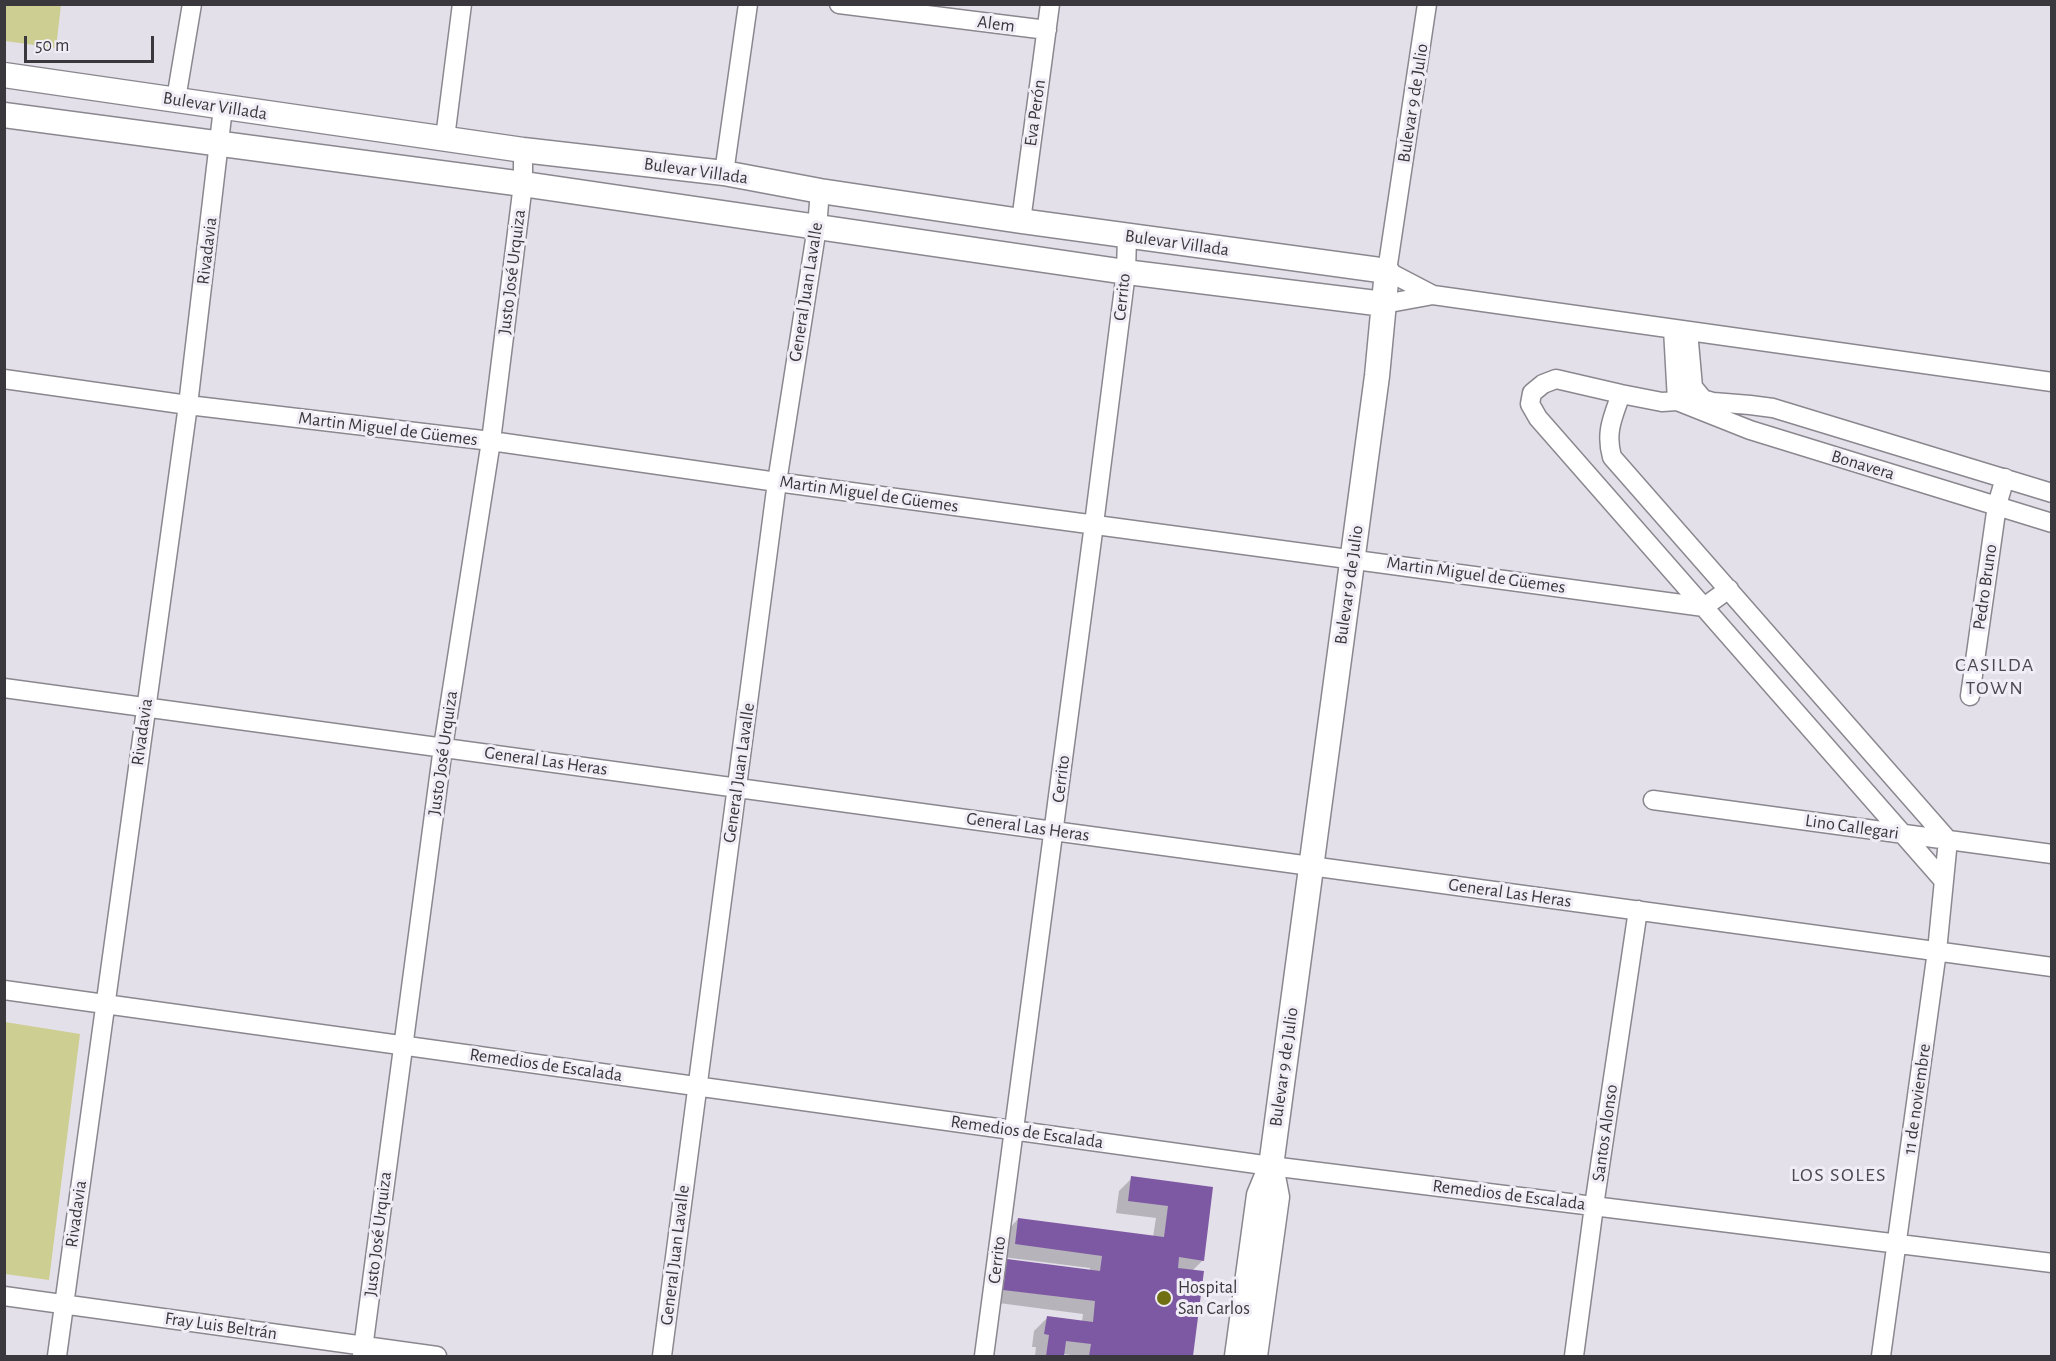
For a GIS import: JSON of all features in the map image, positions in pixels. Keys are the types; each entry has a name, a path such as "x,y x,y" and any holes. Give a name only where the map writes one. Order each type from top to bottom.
{"main road":[{"name":"Bulevar Villada","path":"4,75 523,150 723,173 820,191 1021,221 1387,271"},
{"name":"Bulevar Villada","path":"4,115 523,184 1126,272 1384,304"},
{"name":"Bulevar 9 de Julio","path":"1237,1356 1259,1195 1271,1166 1377,376 1387,271"},
{"name":"Bulevar 9 de Julio","path":"1255,1356 1276,1197 1271,1166"}],"street":[{"path":"176,99 192,4"},
{"path":"445,138 462,4"},
{"path":"723,173 748,4"},
{"name":"Alem","path":"839,4 1047,30"},
{"name":"Eva Perón","path":"1021,221 1050,4"},
{"name":"Bulevar 9 de Julio","path":"1387,271 1427,4"},
{"name":"Rivadavia","path":"57,1356 188,405 223,108"},
{"name":"Justo José Urquiza","path":"363,1351 443,747 491,441 523,184 523,150"},
{"name":"General Juan Lavalle","path":"662,1356 777,482 817,227 820,191"},
{"name":"Cerrito","path":"984,1356 1094,524 1126,272 1127,236"},
{"path":"1387,271 1432,295"},
{"path":"1384,304 1432,295 2052,382"},
{"path":"1681,330 1693,387 1703,399 1773,408 2052,493"},
{"path":"1677,401 1681,330"},
{"name":"Martin Miguel de Güemes","path":"4,379 188,405 491,441 777,482 1704,607"},
{"name":"Bonavera","path":"1704,607 1538,418 1530,404 1532,393 1543,384 1556,379 1662,402 1677,401 1750,430 2052,523"},
{"path":"1677,401 1693,387"},
{"path":"1621,394 1609,431 1608,443 1612,457 1948,840"},
{"name":"Pedro Bruno","path":"1970,696 1997,506 2005,478"},
{"path":"1728,589 1704,607 1944,881"},
{"name":"General Las Heras","path":"4,688 2052,967"},
{"name":"Lino Callegari","path":"1653,800 2052,854"},
{"name":"11 de noviembre","path":"1881,1356 1937,951 1948,840"},
{"name":"Santos Alonso","path":"1574,1356 1638,910"},
{"name":"Remedios de Escalada","path":"4,990 1271,1166 2052,1263"},
{"name":"Fray Luis Beltrán","path":"4,1296 363,1351 437,1356"}],"green space":[{"path":"5,4 61,5 56,48 5,41"},
{"path":"5,1022 80,1034 49,1280 5,1274"}],"building":[{"path":"1131,1176 1213,1187 1204,1261 1179,1257 1178,1268 1204,1271 1193,1356 1089,1356 1091,1344 1066,1341 1064,1356 1046,1356 1049,1335 1044,1334 1047,1316 1093,1322 1095,1301 1003,1290 1007,1259 1100,1271 1102,1256 1015,1244 1018,1218 1164,1237 1168,1206 1128,1201"}],"place":[{"name":"Hospital San Carlos","path":"1164,1298"}],"district":[{"name":"CASILDA TOWN","path":"1995,676"},
{"name":"LOS SOLES","path":"1839,1175"}]}
